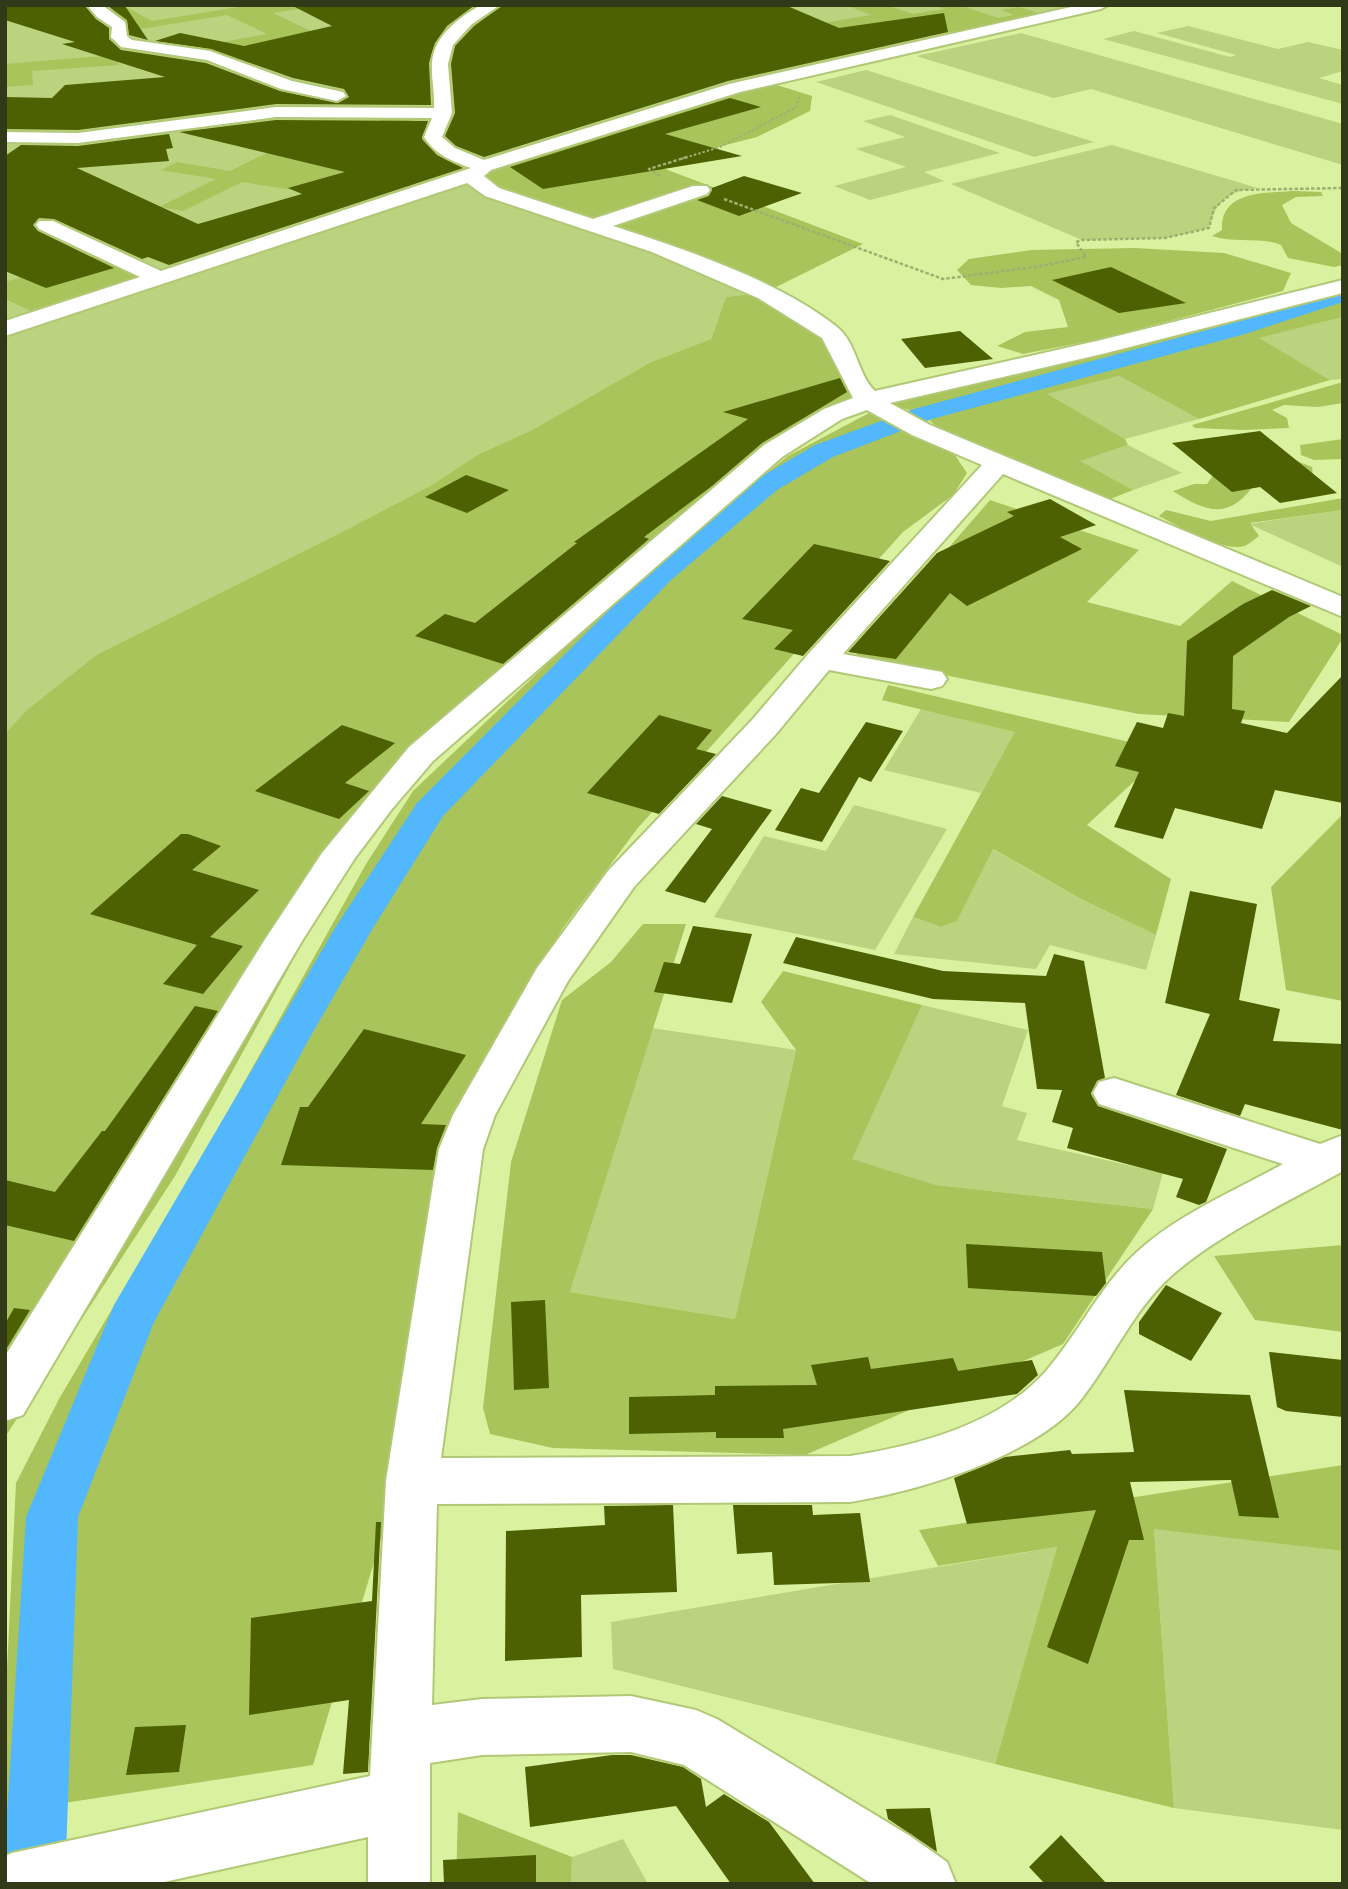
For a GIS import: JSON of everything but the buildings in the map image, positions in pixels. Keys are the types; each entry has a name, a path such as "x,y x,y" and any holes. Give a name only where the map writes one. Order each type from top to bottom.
{"street":[{"path":"94,5 102,14 120,25 119,37 127,44 211,56 287,85 337,96 357,112"},
{"path":"479,171 439,146 433,137 443,113 440,63 443,48 475,15 493,5"},
{"path":"5,329 725,91 1101,5"},
{"path":"1021,6 1053,16"},
{"path":"5,137 78,138 257,113 443,113"},
{"path":"479,171 476,182 492,192 659,248 752,285 821,325 838,343 861,392 872,403 921,430 1343,608"},
{"path":"592,226 700,190"},
{"path":"46,225 159,278"},
{"path":"5,1400 340,853 421,754 773,451 833,414 1343,286"},
{"path":"400,1884 399,1800 412,1481 455,1184 461,1149 474,1115 551,977 621,878 764,727 821,659 998,464"},
{"path":"821,659 931,679"},
{"path":"1114,1093 1332,1156"},
{"path":"412,1481 801,1481 889,1474 920,1465 1014,1427 1042,1408 1065,1384 1122,1299 1154,1264 1195,1234 1332,1156"},
{"path":"402,1738 482,1727 631,1724 696,1740 888,1858 925,1884"},
{"path":"59,1877 399,1800"}],"path":[{"path":"829,66 804,86 795,107 720,147 649,169 653,173 943,279 1035,267 1086,257 1076,242 1082,240 1165,238 1209,228 1214,208 1236,190 1343,188"}],"green space":[{"path":"5,5 1100,5 764,81 5,326"},
{"path":"251,5 321,5 273,13 319,35 295,55 238,65 201,46 267,34 227,15 141,29 108,11 128,8 152,21"},
{"path":"846,5 886,5 913,14 944,9 934,5 960,5 998,18 1014,15 1001,10 1019,7 1045,15 946,33 932,28 890,35 794,28 871,15"},
{"path":"1188,26 1278,49 1308,42 1343,50 1343,71 1319,78 1343,85 1343,104 1103,39 1134,31 1230,57 1236,55 1157,33"},
{"path":"1021,33 1343,124 1343,165 1091,89 1054,98 916,56"},
{"path":"116,55 119,65 32,71 33,85 5,87 5,64"},
{"path":"866,70 1094,142 1034,157 816,82"},
{"path":"764,81 812,96 810,111 757,137 652,164 863,244 770,290 831,329 870,398 746,470 384,794 175,1176 5,1437 5,734 27,710 98,654 430,486 479,454 532,430 651,362 711,339 726,297 765,292 475,180 487,166"},
{"path":"890,115 1000,153 924,172 944,181 870,200 834,186 906,167 856,149 905,137 863,121"},
{"path":"387,117 415,121 392,134 423,139 390,157 465,168 448,178 401,171 350,199 242,182 183,211 159,207 216,179 161,170 177,162 230,171 287,143 326,149"},
{"path":"1112,145 1258,188 1239,191 1226,198 1216,210 1209,228 1165,238 1082,240 951,184"},
{"path":"474,182 765,292 726,297 711,339 651,362 532,430 479,454 430,486 98,654 5,734 5,328 379,207"},
{"path":"1295,191 1321,192 1323,196 1296,197 1282,205 1291,223 1343,254 1343,265 1334,267 1288,258 1281,245 1273,242 1229,240 1212,236 1222,230 1223,217 1228,207 1237,201 1247,196"},
{"path":"1135,248 1224,253 1291,273 1283,291 1100,339 1023,354 997,346 1025,332 1068,327 1059,300 1031,286 1001,288 971,285 957,270 969,259 1031,250"},
{"path":"97,255 145,275 31,311 5,299 5,282"},
{"path":"1343,286 1343,317 1259,338 1330,380 1199,419 1119,376 1047,394 1125,439 1128,445 1080,461 1133,490 1103,502 964,450 922,414 870,398"},
{"path":"1343,317 1343,379 1330,380 1258,338"},
{"path":"1119,376 1199,419 1125,439 1046,394"},
{"path":"1343,382 1343,403 1318,407 1284,405 1272,410 1287,418 1289,428 1242,430 1195,428 1192,425"},
{"path":"869,413 912,437 952,451 967,473 953,495 903,532 637,829 563,928 498,1035 433,1231 402,1469 313,1765 5,1812 5,1711 16,1483 59,1399 217,1131 366,864 413,791 548,663 723,507 788,456"},
{"path":"1343,439 1343,459 1314,460 1301,455 1300,445"},
{"path":"1128,445 1182,473 1133,490 1079,461"},
{"path":"1289,458 1312,467 1313,475 1261,474 1242,499 1223,509 1200,506 1173,491 1194,484 1207,484 1212,477 1212,465"},
{"path":"1343,498 1343,510 1250,523 1259,536 1245,546 1236,547 1213,542 1159,516 1166,510 1211,521"},
{"path":"990,500 1139,550 1087,602 1180,626 1232,581 1343,635 1343,638 1289,722 1139,714 854,657"},
{"path":"1343,510 1343,567 1249,524"},
{"path":"888,685 1167,751 1087,825 1171,879 1156,935 1081,899 993,849 957,921 941,927 913,917 1015,732 882,700"},
{"path":"921,709 1016,732 981,793 884,770"},
{"path":"854,805 947,829 875,950 714,917 764,836 826,851"},
{"path":"1343,814 1343,1001 1286,990 1271,887"},
{"path":"992,849 1081,899 1156,935 1146,970 1050,945 1036,969 894,954 913,917 941,927 957,921"},
{"path":"643,924 686,924 570,1292 735,1319 796,1050 761,1002 783,971 922,1005 852,1159 936,1185 1153,1209 1063,1344 805,1455 553,1448 490,1434 483,1408 511,1162 562,1000 611,962"},
{"path":"922,1005 1028,1030 1002,1106 1027,1113 1017,1140 1163,1173 1153,1209 936,1185 851,1159"},
{"path":"652,1028 796,1050 735,1319 570,1292"},
{"path":"1343,1245 1343,1332 1255,1320 1214,1256"},
{"path":"1343,1465 1343,1551 1154,1529 1174,1808 995,1764 1057,1547 938,1566 919,1530"},
{"path":"1154,1528 1343,1551 1343,1830 1174,1808"},
{"path":"1057,1547 995,1764 613,1669 611,1622"},
{"path":"458,1812 572,1857 571,1884 456,1884"},
{"path":"623,1839 648,1884 571,1884 572,1857"}],"waterway":[{"path":"34,1884 52,1517 131,1319 289,1039 354,928 429,810 660,575 768,484 824,451 923,414 1237,329 1343,295"}]}
